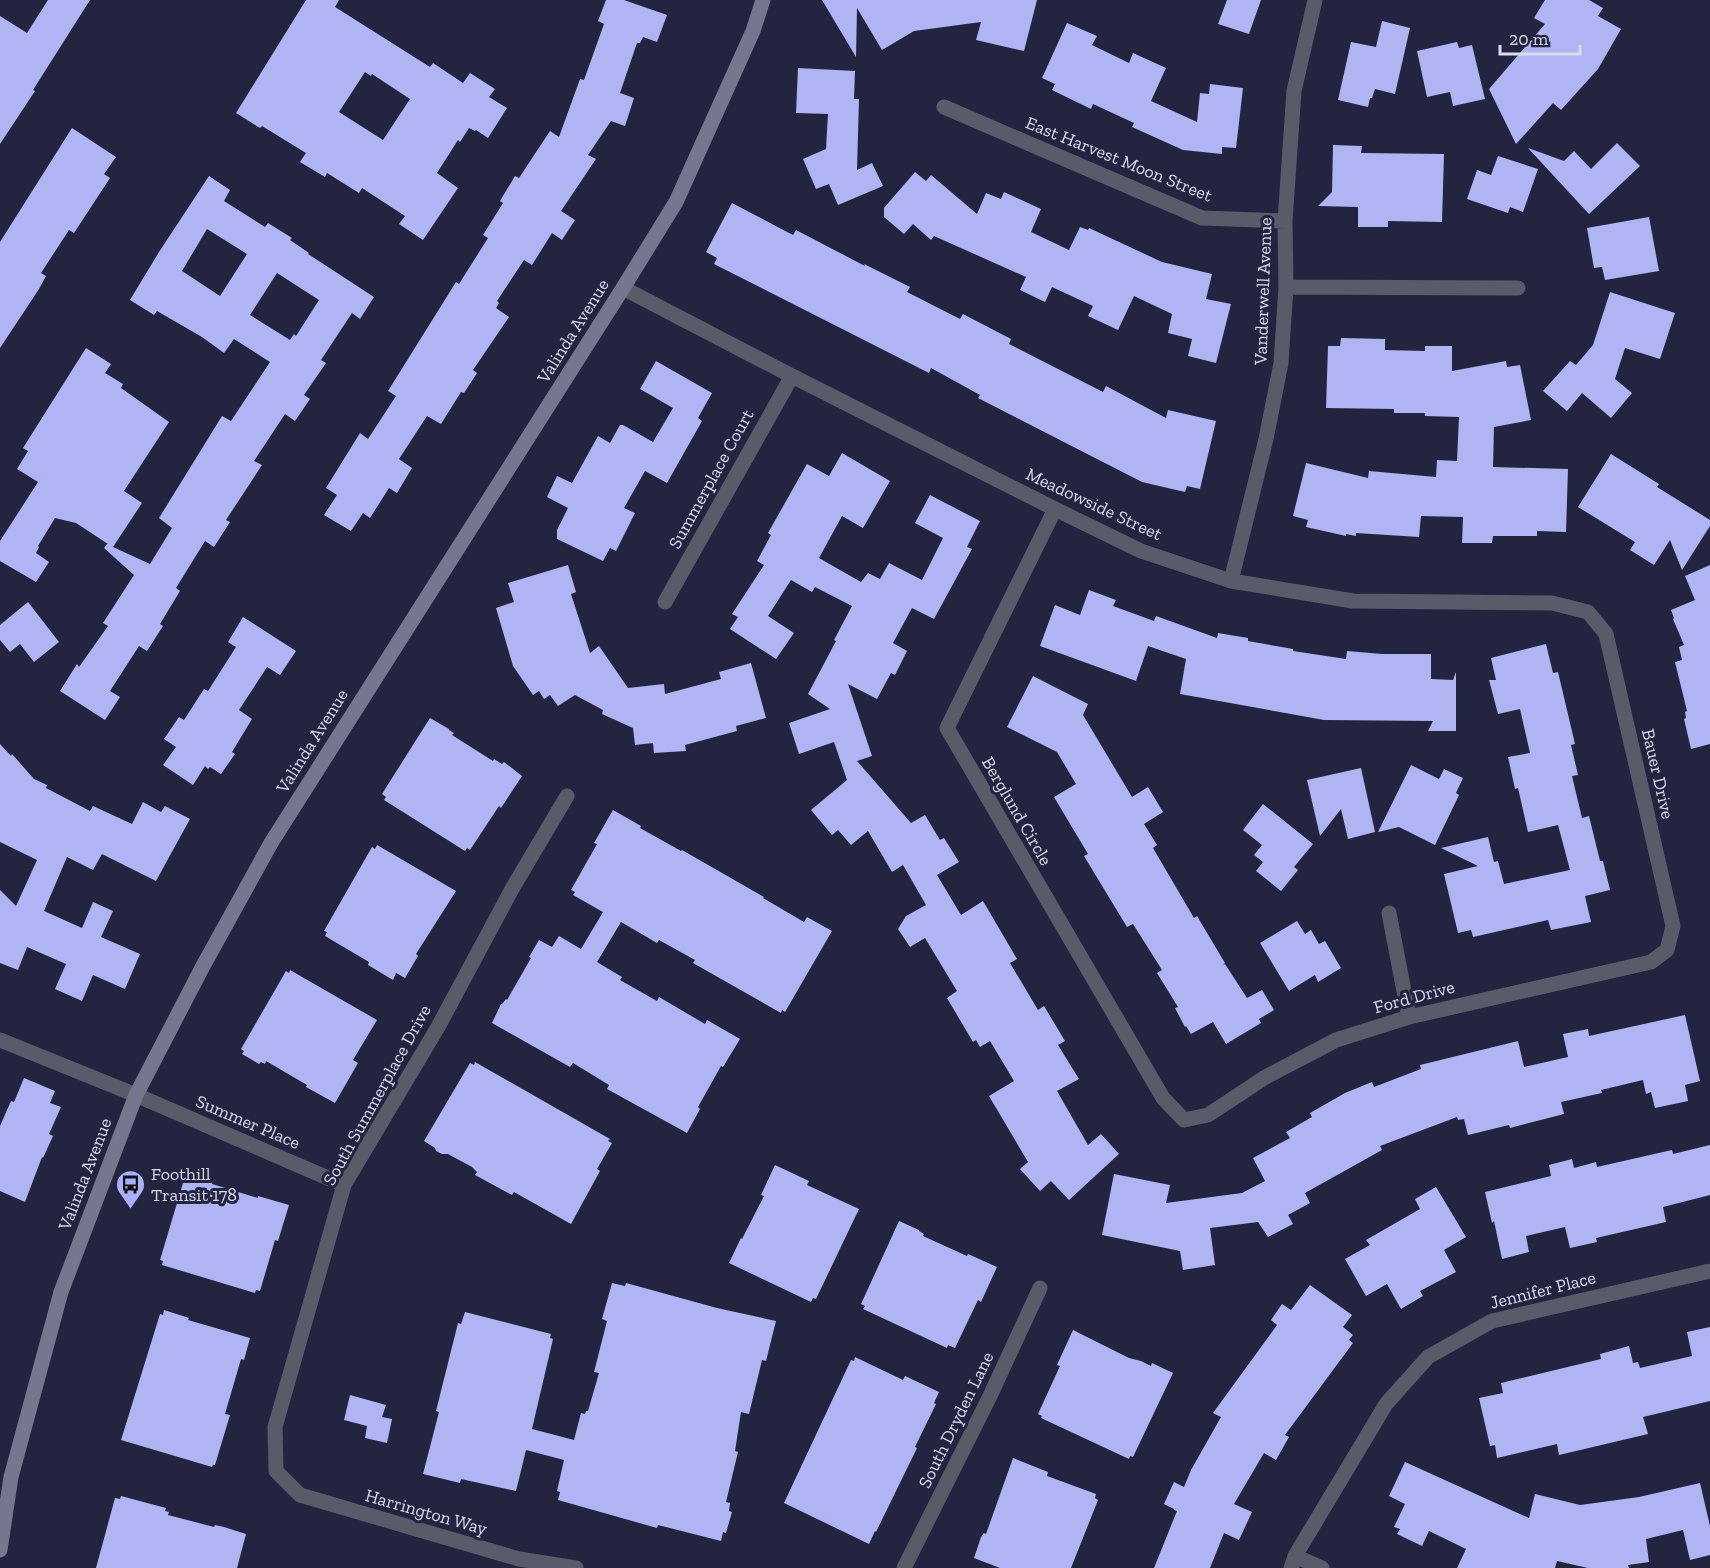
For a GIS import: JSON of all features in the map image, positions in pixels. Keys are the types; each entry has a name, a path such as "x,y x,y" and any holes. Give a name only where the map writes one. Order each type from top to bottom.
{"main road":[{"name":"Valinda Avenue","path":"0,1550 11,1477 61,1292 136,1095 203,966 271,843 676,202 753,31 763,0"}],"street":[{"name":"Vanderwell Avenue","path":"1231,581 1266,440 1281,363 1286,287 1285,221 1294,92 1315,0"},
{"name":"East Harvest Moon Street","path":"944,107 1202,218 1285,221"},
{"path":"1286,287 1518,288"},
{"name":"Meadowside Street","path":"623,288 792,376 1141,551 1231,581 1353,601 1552,603 1588,612"},
{"name":"Summerplace Court","path":"665,602 792,376"},
{"name":"Berglund Circle","path":"1055,509 947,728 1162,1098 1184,1120"},
{"name":"Bauer Drive","path":"1588,612 1606,634 1673,926 1667,950"},
{"name":"South Summerplace Drive","path":"276,1471 275,1427 344,1185 438,1027 512,889 567,796"},
{"path":"1389,913 1409,1017"},
{"name":"Ford Drive","path":"1184,1120 1208,1116 1264,1078 1336,1040 1409,1017 1651,962 1667,950"},
{"name":"Summer Place","path":"0,1041 136,1095 344,1185"},
{"name":"Jennifer Place","path":"1293,1562 1386,1404 1428,1357 1492,1321 1710,1271"},
{"name":"South Dryden Lane","path":"904,1568 990,1396 1040,1288"},
{"name":"Harrington Way","path":"276,1471 300,1495 519,1559 576,1568"},
{"path":"1293,1562 1322,1568"}],"building":[{"path":"48,0 90,0 0,144 0,16 27,33"},
{"path":"306,0 339,0 335,7 430,67 433,63 463,83 470,73 495,89 489,97 507,108 488,138 469,128 460,142 458,140 437,173 458,188 423,240 399,224 405,216 362,188 359,193 327,173 325,177 300,162 306,153 236,113","holes":["365,72 371,76 372,74 410,99 383,140 339,112"]},
{"path":"606,0 624,0 667,15 657,42 643,37 640,43 637,43 620,93 634,98 625,126 611,121 588,155 596,159 561,211 575,220 562,240 552,233 532,265 524,260 497,301 499,303 496,308 509,317 473,370 477,373 464,393 461,392 441,424 427,416 399,459 412,468 397,493 389,488 370,518 363,513 351,531 324,515 337,495 326,488 360,433 368,439 396,396 388,391 456,282 459,284 488,238 483,235 503,203 500,201 515,176 519,178 550,131 559,137 580,79 584,80 604,24 598,21"},
{"path":"822,0 1037,0 1024,51 976,40 981,22 914,31 882,50 857,8 856,57"},
{"path":"1227,0 1261,0 1249,34 1218,24"},
{"path":"1545,0 1589,0 1603,8 1598,16 1621,29 1598,69 1561,110 1553,103 1516,144 1489,89 1545,24 1534,18"},
{"path":"1382,21 1410,28 1395,94 1375,89 1368,107 1338,100 1351,42 1376,47"},
{"path":"1067,23 1097,36 1092,45 1129,63 1133,53 1166,68 1151,101 1197,122 1200,93 1209,94 1210,84 1243,88 1236,148 1222,147 1222,154 1183,150 1132,127 1134,123 1093,104 1091,109 1052,90 1055,84 1042,78"},
{"path":"1457,42 1459,48 1472,45 1485,99 1453,106 1450,92 1427,97 1417,51"},
{"path":"798,68 855,71 854,99 859,99 857,170 872,163 883,186 838,205 829,184 816,189 803,159 826,149 828,114 796,113"},
{"path":"72,128 116,157 104,174 110,178 74,233 69,230 41,273 46,276 39,289 0,348 0,242"},
{"path":"1617,143 1640,166 1589,214 1528,148 1564,161 1574,151 1591,169"},
{"path":"1333,145 1362,146 1361,153 1444,154 1442,222 1388,221 1388,227 1358,227 1358,207 1318,206 1332,192"},
{"path":"1498,156 1538,169 1523,212 1510,207 1508,213 1467,199 1477,170 1491,175"},
{"path":"915,172 926,181 931,175 977,214 986,193 1001,199 1004,192 1041,209 1031,232 1069,250 1080,227 1088,230 1089,228 1162,262 1212,274 1206,299 1231,304 1216,363 1188,356 1192,339 1168,333 1172,314 1134,296 1118,330 1088,316 1093,306 1052,287 1045,302 1020,290 1026,277 934,236 931,240 913,224 904,234 884,217 884,208"},
{"path":"209,176 230,190 224,201 265,227 268,223 292,238 290,240 308,254 374,297 360,319 352,313 321,360 326,363 304,395 310,399 295,421 285,414 254,461 262,465 226,520 230,522 214,547 205,541 176,588 180,591 160,624 163,626 147,651 139,646 110,691 120,697 105,720 60,691 77,664 79,667 108,626 103,623 134,575 104,548 108,544 76,523 55,518 38,546 36,553 49,562 36,582 0,561 0,541 38,482 17,469 28,451 23,448 86,348 111,364 105,373 123,384 121,388 169,422 124,491 142,503 113,547 150,564 172,528 159,518 222,416 231,421 270,362 234,339 224,353 202,337 157,311 154,315 130,300","holes":["207,229 247,254 220,296 182,271","277,273 319,300 296,336 294,334 290,340 250,315"]},
{"path":"732,203 793,235 796,230 910,287 907,292 960,319 963,314 1011,339 1009,344 1103,392 1106,386 1166,418 1168,410 1216,421 1200,489 1187,486 1185,492 1142,482 978,398 980,395 931,368 929,373 714,264 717,258 706,252"},
{"path":"1649,217 1659,271 1605,280 1602,267 1594,268 1587,228"},
{"path":"1610,292 1675,313 1660,359 1625,348 1615,379 1632,393 1611,418 1582,393 1567,411 1543,391 1570,361 1576,365 1593,345"},
{"path":"1341,338 1385,339 1385,350 1425,351 1425,346 1452,346 1452,371 1506,361 1507,367 1520,365 1531,420 1494,427 1493,467 1568,469 1566,532 1537,531 1537,536 1493,536 1492,543 1462,543 1463,517 1421,516 1419,537 1356,533 1356,536 1346,534 1346,536 1306,527 1308,520 1293,516 1306,463 1368,478 1369,471 1436,477 1437,460 1457,461 1459,417 1425,416 1425,413 1394,413 1394,409 1326,408 1328,346 1340,346"},
{"path":"656,361 712,393 698,418 702,421 667,483 645,471 624,508 635,513 616,551 610,548 603,561 557,539 557,530 568,508 547,497 557,476 572,483 598,436 610,443 620,425 623,425 653,442 673,408 640,389"},
{"path":"842,453 890,481 863,528 842,516 819,558 861,582 868,573 880,579 889,563 922,580 943,538 915,523 930,495 980,521 967,547 972,549 934,619 912,608 893,643 907,651 895,675 891,673 877,699 848,684 872,756 857,761 911,823 925,815 940,840 944,838 959,862 937,875 961,915 983,901 1017,959 1010,963 1038,1010 1044,1006 1065,1041 1058,1045 1079,1079 1057,1091 1088,1145 1101,1134 1119,1154 1069,1200 1051,1181 1040,1191 1020,1169 1028,1162 989,1096 1014,1081 990,1041 980,1047 976,1040 973,1042 947,998 957,991 925,938 910,947 898,929 906,916 926,905 903,865 892,872 868,831 851,845 838,830 832,835 811,810 847,780 834,742 799,754 789,723 830,709 808,694 852,606 815,587 812,592 791,580 768,616 794,633 776,659 730,629 738,617 732,614 764,565 757,561 771,535 768,533 807,464 829,476"},
{"path":"1611,454 1659,484 1657,487 1710,520 1710,526 1682,570 1670,540 1654,565 1630,550 1635,542 1578,507"},
{"path":"568,565 576,592 571,594 590,653 599,646 628,688 664,684 665,694 721,679 719,672 751,663 766,718 736,726 737,731 685,745 686,751 654,753 653,743 635,745 633,728 602,714 603,710 575,695 558,706 550,695 544,699 539,691 533,695 513,666 496,608 514,602 508,583"},
{"path":"1710,565 1710,744 1691,749 1684,719 1687,711 1675,662 1682,660 1679,647 1684,645 1671,610 1695,600 1685,576"},
{"path":"1089,590 1116,600 1113,606 1154,621 1156,616 1217,638 1218,633 1248,638 1248,641 1293,649 1293,651 1346,659 1347,651 1431,654 1431,679 1453,680 1456,672 1456,731 1428,731 1433,721 1324,720 1180,694 1186,659 1148,646 1136,681 1040,646 1055,605 1080,615"},
{"path":"28,602 59,642 34,662 20,644 10,652 0,640 0,625"},
{"path":"243,617 296,651 280,675 267,667 239,710 252,719 232,752 235,754 221,774 205,766 193,785 163,765 176,747 164,739 179,717 184,720 204,689 208,691 236,647 228,642"},
{"path":"1546,644 1553,673 1558,672 1575,744 1571,745 1578,775 1572,776 1582,818 1589,816 1610,890 1585,896 1591,922 1551,930 1548,920 1473,937 1471,930 1458,933 1444,874 1478,866 1441,848 1488,837 1494,862 1498,861 1504,884 1570,870 1558,825 1528,832 1508,757 1530,753 1520,709 1498,714 1489,680 1496,680 1491,658"},
{"path":"1033,676 1088,704 1083,715 1132,797 1148,787 1163,812 1144,824 1157,845 1153,848 1194,918 1197,916 1225,963 1222,966 1225,964 1247,998 1262,990 1274,1010 1259,1019 1261,1023 1226,1044 1213,1022 1191,1034 1185,1027 1175,1008 1178,1007 1157,973 1162,970 1133,924 1127,927 1084,856 1088,854 1054,797 1076,784 1057,752 1007,727"},
{"path":"430,718 493,761 494,759 502,764 504,762 522,776 470,850 467,848 465,851 384,800 386,797 382,794"},
{"path":"0,744 34,779 47,785 46,788 90,811 93,806 132,824 143,802 161,812 165,806 190,819 156,881 102,854 93,870 67,857 44,911 82,928 93,902 113,911 101,937 140,954 125,989 93,975 82,1001 55,989 66,964 27,947 18,970 0,963 0,890 16,906 37,860 0,842"},
{"path":"1411,765 1439,779 1444,769 1463,778 1456,793 1459,795 1435,845 1399,827 1378,832"},
{"path":"1361,768 1375,832 1348,839 1341,809 1320,836 1307,780"},
{"path":"1263,804 1313,844 1294,867 1298,870 1281,891 1256,871 1263,862 1254,855 1262,845 1243,830"},
{"path":"613,810 641,826 640,828 804,922 807,917 832,931 785,1012 782,1010 781,1013 693,963 695,960 659,940 657,943 621,922 597,962 622,977 620,980 657,1001 659,997 705,1024 707,1020 740,1039 723,1067 721,1066 698,1107 700,1109 687,1133 607,1089 609,1085 573,1063 570,1067 492,1023 501,1004 507,1000 531,958 529,957 539,940 552,947 559,936 581,949 603,912 573,895 575,892 571,890"},
{"path":"377,845 456,891 416,954 418,956 405,978 396,973 393,980 368,965 369,962 325,936 327,932 324,931 372,847 375,849"},
{"path":"1297,921 1305,934 1311,930 1319,944 1325,941 1341,968 1318,982 1315,975 1289,991 1260,943"},
{"path":"290,970 377,1020 353,1060 358,1063 335,1103 266,1061 265,1064 261,1062 259,1064 242,1054 244,1051 241,1049 286,971 289,973"},
{"path":"1685,1015 1700,1081 1685,1085 1688,1101 1655,1108 1651,1092 1646,1094 1643,1080 1601,1090 1602,1093 1561,1102 1564,1114 1510,1128 1509,1125 1468,1135 1464,1119 1458,1120 1457,1117 1380,1146 1382,1150 1305,1193 1310,1203 1288,1215 1293,1224 1268,1237 1258,1222 1210,1228 1215,1265 1183,1270 1180,1251 1102,1235 1114,1174 1170,1185 1166,1203 1242,1193 1265,1181 1253,1158 1290,1138 1286,1132 1312,1117 1310,1113 1345,1093 1372,1082 1374,1087 1421,1069 1420,1065 1518,1041 1524,1067 1568,1057 1563,1034 1588,1029 1589,1036"},
{"path":"475,1062 610,1139 608,1141 612,1143 597,1169 600,1171 571,1224 514,1192 512,1195 475,1175 477,1172 472,1167 448,1154 436,1151 424,1141 470,1063 474,1065"},
{"path":"24,1078 55,1091 50,1103 61,1107 49,1134 53,1136 42,1157 25,1202 0,1191 0,1126"},
{"path":"1710,1145 1710,1195 1663,1207 1666,1222 1596,1238 1597,1242 1570,1248 1565,1227 1526,1236 1529,1252 1502,1259 1485,1192 1551,1176 1549,1165 1572,1159 1574,1168 1596,1162 1597,1167 1672,1150 1673,1154"},
{"path":"775,1165 809,1181 807,1185 859,1209 816,1299 813,1298 811,1302 729,1263 764,1196 761,1195"},
{"path":"186,1173 212,1182 212,1184 289,1205 278,1241 275,1240 260,1291 256,1290 255,1293 162,1265 163,1261 160,1260"},
{"path":"1436,1187 1466,1237 1444,1250 1456,1272 1420,1291 1423,1296 1401,1309 1387,1284 1366,1296 1345,1259 1370,1245 1366,1240 1420,1209 1415,1199"},
{"path":"899,1221 919,1230 924,1234 923,1236 997,1267 981,1302 978,1300 955,1348 948,1345 947,1348 863,1309 865,1306 861,1304"},
{"path":"612,1283 625,1286 626,1283 717,1308 776,1321 766,1361 762,1360 749,1414 741,1412 735,1451 738,1452 726,1502 730,1503 729,1511 732,1512 726,1533 723,1532 721,1541 658,1525 657,1528 558,1500 560,1492 557,1491 564,1460 526,1450 516,1491 461,1479 460,1483 423,1474 458,1323 461,1324 465,1312 551,1334 550,1338 553,1339 532,1429 574,1440 581,1413 585,1414 588,1411 599,1373 594,1372 607,1321 602,1319"},
{"path":"1310,1285 1352,1315 1343,1327 1353,1335 1349,1340 1353,1343 1285,1435 1289,1437 1276,1460 1264,1453 1234,1504 1252,1512 1239,1540 1224,1533 1210,1568 1154,1568 1177,1511 1164,1504 1174,1482 1184,1487 1221,1417 1213,1413 1277,1325 1271,1320 1282,1304 1291,1310"},
{"path":"164,1310 189,1318 188,1320 250,1338 244,1360 241,1359 225,1414 230,1415 215,1465 212,1467 121,1440 160,1314 163,1315"},
{"path":"1710,1327 1710,1401 1643,1417 1648,1434 1559,1455 1557,1444 1497,1458 1495,1445 1490,1446 1479,1398 1503,1393 1501,1383 1601,1359 1600,1354 1629,1346 1633,1363 1638,1362 1640,1368 1692,1356 1687,1332"},
{"path":"1073,1330 1129,1358 1151,1366 1152,1363 1173,1373 1133,1457 1130,1456 1129,1459 1041,1418 1042,1416 1038,1414 1060,1366 1057,1365"},
{"path":"855,1357 903,1380 905,1376 939,1392 934,1403 936,1404 915,1447 917,1448 869,1544 784,1503 851,1360 854,1361"},
{"path":"350,1395 386,1405 382,1417 392,1419 387,1443 365,1438 367,1426 344,1420"},
{"path":"1013,1458 1048,1472 1047,1476 1096,1494 1095,1498 1098,1500 1071,1568 1000,1568 974,1558 981,1537 984,1533 986,1534"},
{"path":"1405,1462 1529,1518 1535,1494 1580,1505 1639,1497 1700,1483 1710,1526 1710,1555 1690,1560 1683,1530 1646,1539 1649,1562 1628,1565 1629,1568 1588,1568 1557,1561 1555,1568 1457,1568 1466,1549 1429,1531 1422,1546 1397,1534 1400,1529 1394,1527 1405,1504 1389,1496"},
{"path":"121,1496 166,1508 168,1515 246,1534 237,1568 96,1568 115,1498 120,1499"}],"place":[{"name":"Foothill Transit 178","path":"130,1210"}]}
